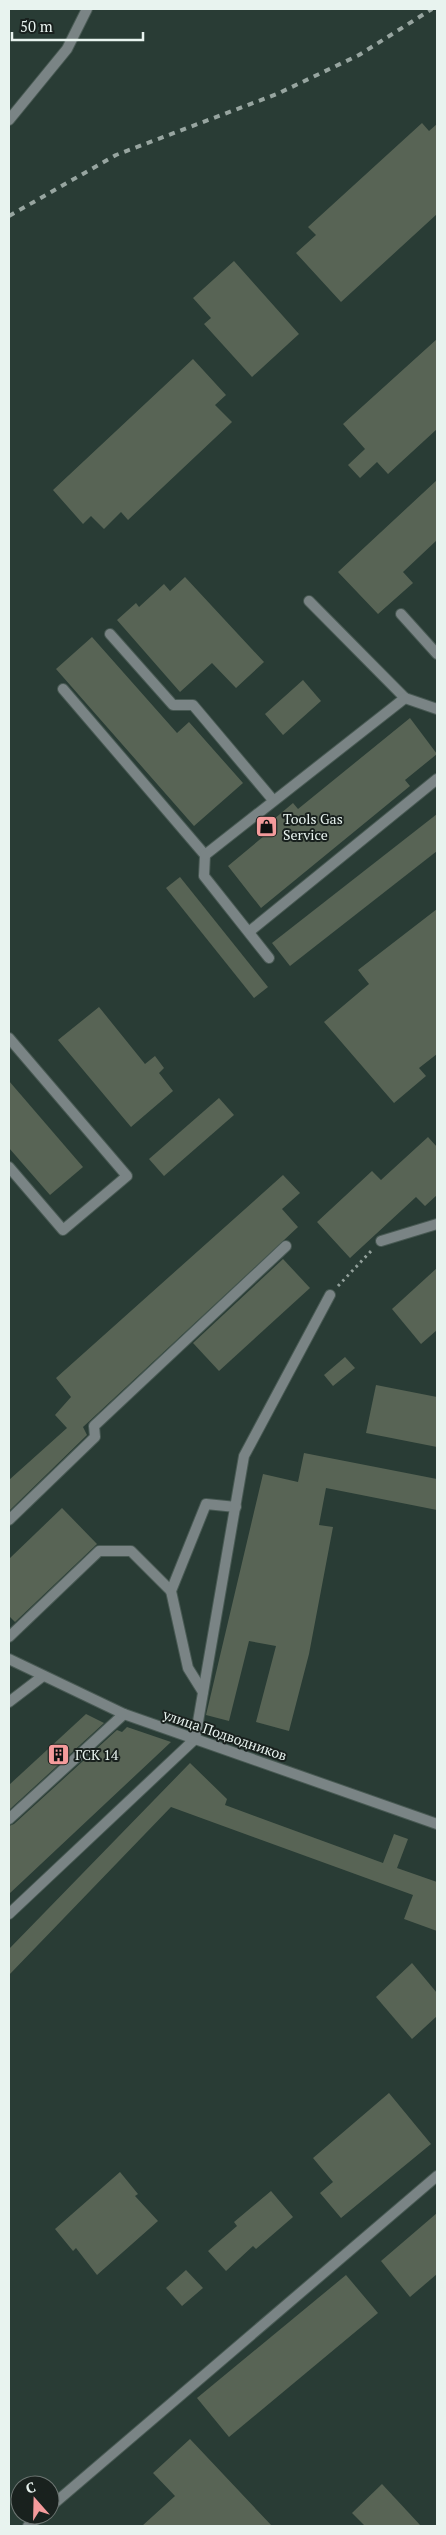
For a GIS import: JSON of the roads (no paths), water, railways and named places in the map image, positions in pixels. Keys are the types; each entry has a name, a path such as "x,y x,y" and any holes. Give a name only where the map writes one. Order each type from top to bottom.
{"street":[{"path":"9,120 67,49 87,9"},
{"path":"309,601 405,698 437,709"},
{"path":"400,614 437,654"},
{"path":"110,634 173,705 193,705 273,800"},
{"path":"63,689 204,855 204,876 250,930 269,958"},
{"path":"204,855 405,698"},
{"path":"250,930 437,779"},
{"path":"9,1038 126,1176 63,1230 9,1167"},
{"path":"381,1241 437,1224"},
{"path":"9,1520 95,1437 94,1426 286,1246"},
{"path":"9,1914 195,1739 244,1456 330,1295"},
{"path":"170,1591 206,1504 236,1507"},
{"path":"9,1637 99,1551 131,1551 170,1591 188,1668 203,1692"},
{"name":"улица Подводников","path":"9,1659 124,1714 437,1824"},
{"path":"9,1702 43,1676"},
{"path":"9,1819 124,1714"},
{"path":"60,2498 437,2176"}],"railway":[{"path":"9,216 116,155 277,94 359,55 432,9"}],"place":[{"name":"Tools Gas Service","path":"267,827"},
{"name":"ГСК 14","path":"59,1755"}]}
